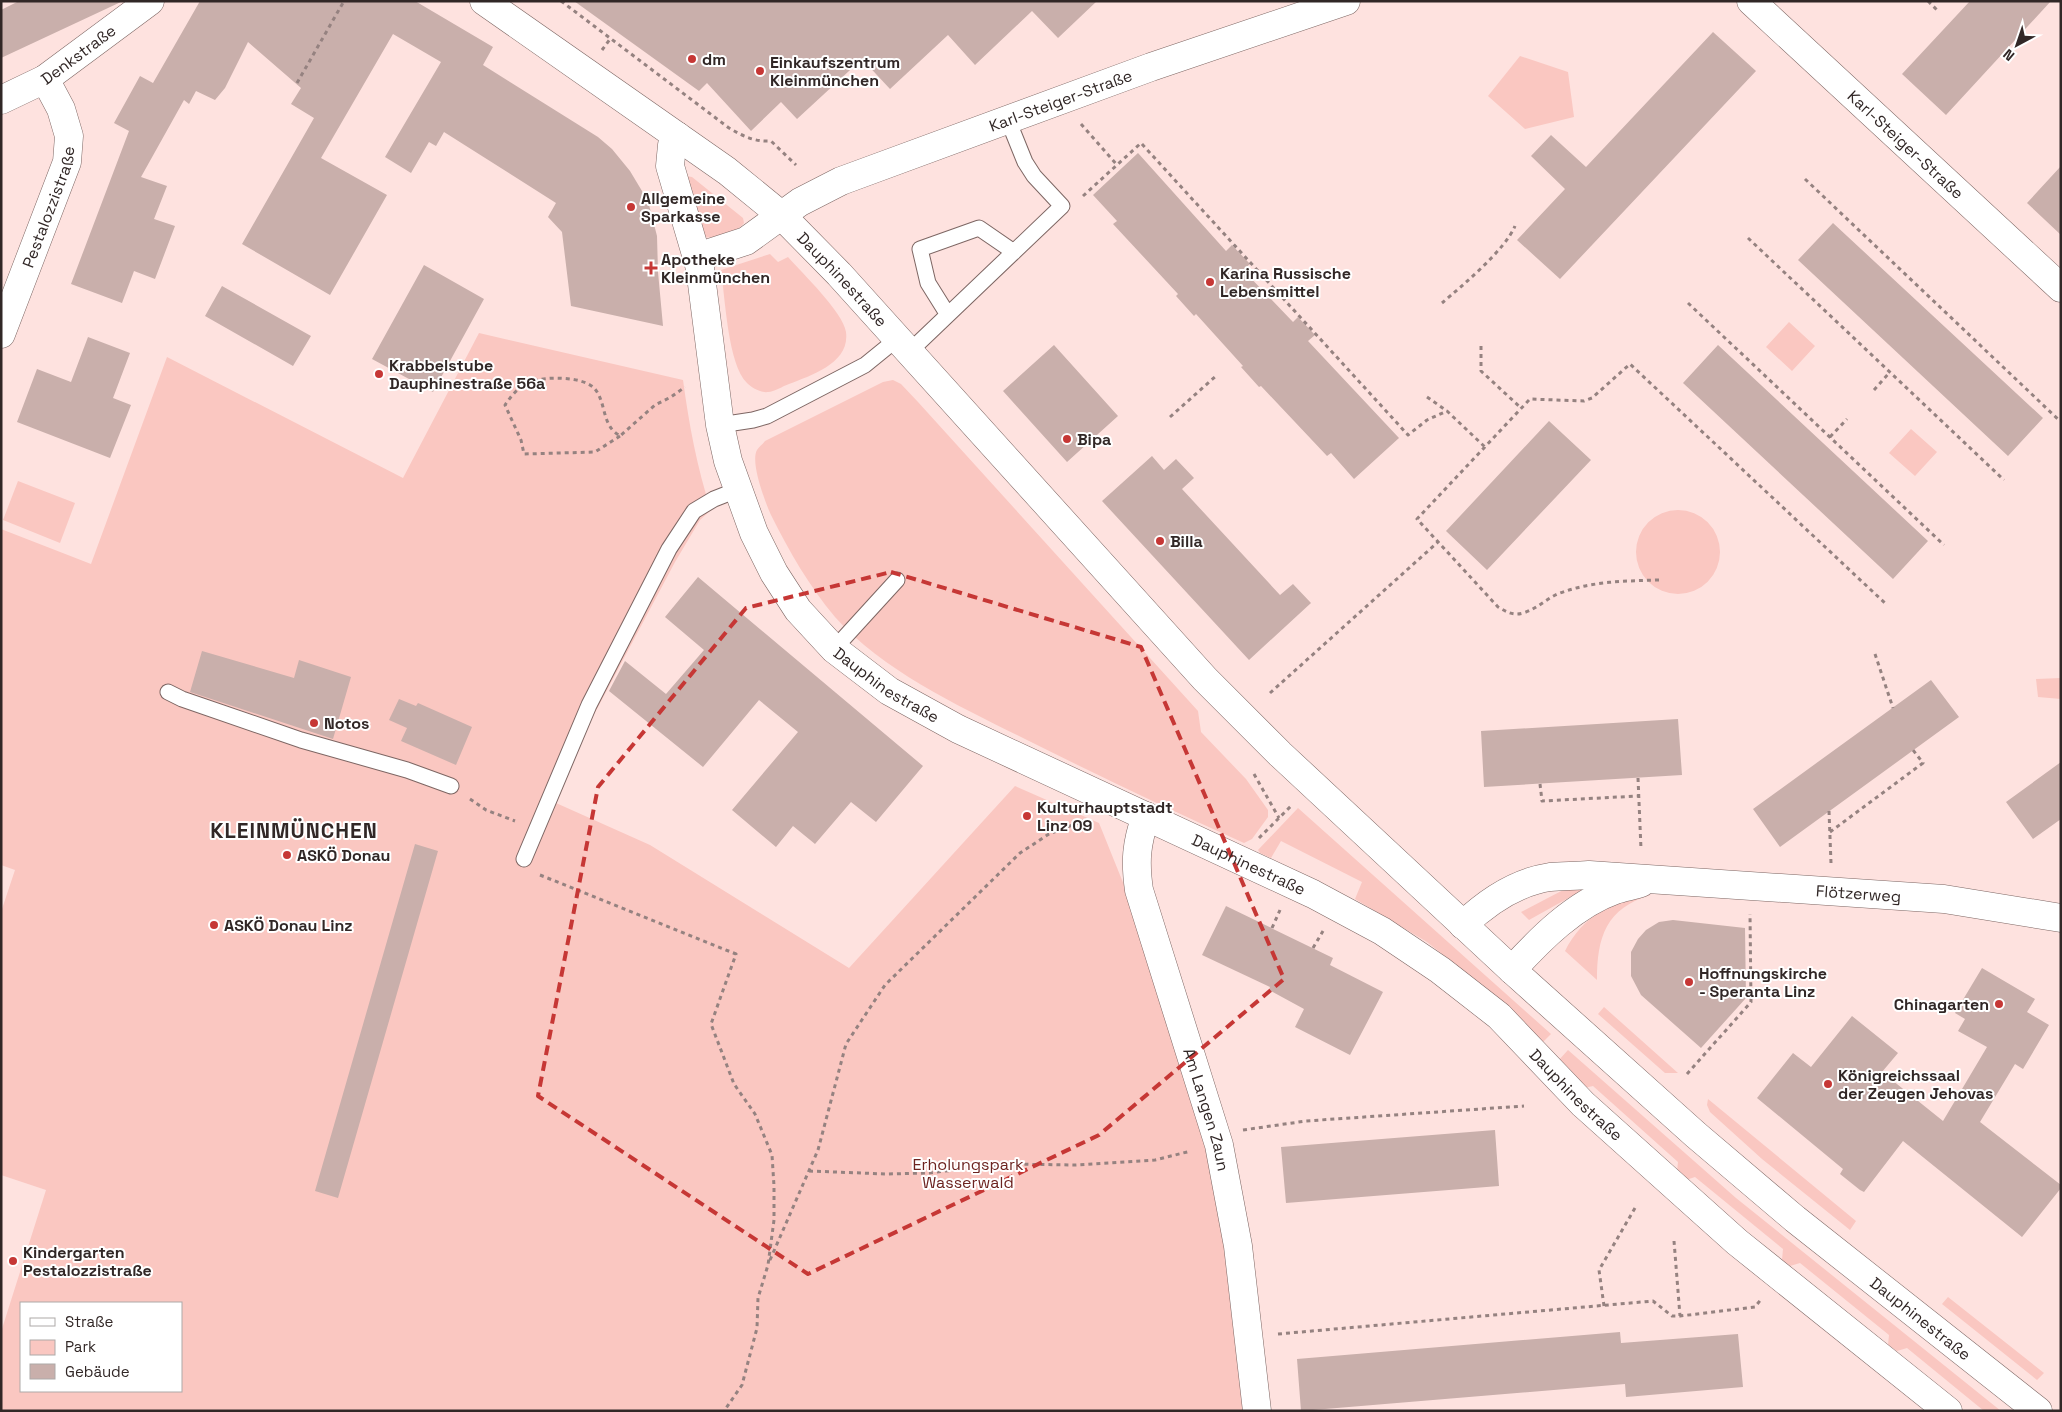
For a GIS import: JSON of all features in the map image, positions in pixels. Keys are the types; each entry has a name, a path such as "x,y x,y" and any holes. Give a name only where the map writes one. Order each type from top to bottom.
{"street":[{"name":"Denkstraße","path":"1,100 45,79 150,1"},
{"name":"Dauphinestraße","path":"484,1 727,172 781,215 808,241 1205,679 1280,754 1512,970 1696,1135 1760,1189 2038,1411"},
{"name":"Karl-Steiger-Straße","path":"781,215 800,202 841,181 1151,67 1346,1"},
{"name":"Karl-Steiger-Straße","path":"1751,1 2061,288"},
{"name":"Pestalozzistraße","path":"1,334 68,162 69,136 61,109 45,79"},
{"name":"Dauphinestraße","path":"677,136 672,144 670,166 697,257 720,425 728,461 754,534 774,573 798,610 834,649 888,691 958,729 1313,894 1382,931 1440,970 1499,1016 1583,1104 1655,1171 1737,1242 1948,1411"},
{"path":"697,257 746,241 781,215"},
{"name":"Am Langen Zaun","path":"1146,816 1139,835 1135,864 1139,890 1229,1137 1238,1246 1257,1411"},
{"name":"Flötzerweg","path":"1463,925 1477,912 1500,896 1518,887 1549,878 1589,875 1944,899 2061,918"},
{"name":"Flötzerweg","path":"1512,970 1547,935 1580,908 1614,890 1654,880"}],"lane":[{"path":"720,425 767,416 903,346 948,316 1062,206 1034,176 1024,162 1008,120"},
{"path":"948,316 928,283 920,249 979,228 1014,252"},
{"path":"524,858 589,705 669,549 694,511 714,499 737,490"},
{"path":"834,649 897,580"},
{"path":"168,692 182,699 301,740 407,770 451,786"}],"path":[{"path":"297,83 344,1"},
{"path":"560,1 729,128 746,138 761,141 771,140 796,165"},
{"path":"1928,1 1938,10"},
{"path":"1069,97 1078,119 1117,165"},
{"path":"1081,198 1141,142 1408,436 1427,420 1447,411"},
{"path":"1804,178 2060,422"},
{"path":"1442,304 1511,235 1515,226"},
{"path":"1748,238 2004,480"},
{"path":"1688,302 1944,544"},
{"path":"1481,346 1481,371 1521,408"},
{"path":"1659,580 1605,582 1562,592 1535,608 1523,613 1511,614 1498,607 1417,519 1530,399 1584,401 1592,398 1630,364 1887,605"},
{"path":"1874,390 1890,372"},
{"path":"1170,417 1217,375"},
{"path":"620,436 611,428 594,387 582,381 560,378 531,382 515,392 506,405 524,454 595,452 620,436 655,405 671,397 689,384"},
{"path":"1427,397 1447,411 1485,447"},
{"path":"1830,437 1847,419"},
{"path":"1270,693 1438,542"},
{"path":"1875,654 1893,708"},
{"path":"1830,832 1923,764 1913,750"},
{"path":"1254,774 1279,818"},
{"path":"1638,778 1641,854"},
{"path":"1540,784 1542,801 1638,796"},
{"path":"451,786 486,810 536,829"},
{"path":"1256,842 1296,801"},
{"path":"1829,811 1832,871"},
{"path":"724,1411 742,1385 758,1328 758,1298 768,1265 818,1150 846,1044 885,985 1020,852 1049,834 1088,820"},
{"path":"524,858 539,874 736,954 711,1024 734,1084 755,1114 772,1155 774,1220 768,1265"},
{"path":"1687,1074 1751,1002 1750,908"},
{"path":"1272,928 1280,909"},
{"path":"1314,948 1324,928"},
{"path":"1745,970 1751,970"},
{"path":"1729,1016 1734,1021"},
{"path":"809,1171 886,1174 929,1173 1005,1164 1086,1164 1155,1160 1229,1137 1306,1121 1524,1106"},
{"path":"1604,1306 1599,1270 1635,1208"},
{"path":"1674,1241 1680,1316"},
{"path":"1274,1334 1653,1301 1672,1316 1680,1316 1755,1307 1780,1276"}],"highlighted area":[{"path":"891,572 1141,647 1284,979 1099,1135 808,1274 538,1096 598,787 746,608"}],"green space":[{"path":"1520,56 1568,72 1574,117 1525,129 1488,96"},
{"path":"686,176 692,177 743,218 744,223 741,227 726,234 704,237"},
{"path":"770,254 778,262 788,257 821,293 838,314 843,324 846,332 846,343 836,360 818,372 776,390 762,392 747,383 735,362 728,330 721,270"},
{"path":"1789,322 1815,346 1792,371 1766,347"},
{"name":"Erholungspark Wasserwald","path":"479,333 683,380 694,446 711,510 700,520 675,562 589,724 556,803 650,845 849,968 1015,786 1099,823 1126,890 1199,1118 1228,1250 1245,1411 1,1411 1,1332 46,1190 1,1175 1,912 15,870 1,865 1,529 91,564 167,357 403,478"},
{"path":"893,380 901,384 918,402 1198,711 1201,732 1246,779 1268,810 1268,817 1252,839 1244,843 1216,831 1079,766 950,701 924,687 876,655 835,617 800,568 771,515 762,492 755,456 757,450 765,441 883,382"},
{"path":"1911,429 1937,452 1915,476 1889,453"},
{"path":"18,481 75,503 60,543 3,520"},
{"path":"1678,510 1694,513 1708,522 1717,536 1720,552 1717,568 1708,582 1694,591 1678,594 1662,591 1648,582 1639,568 1636,552 1639,536 1648,522 1662,513"},
{"path":"2061,678 2061,699 2038,697 2036,679"},
{"path":"1298,808 1551,1034 1543,1042 1497,998 1427,942 1355,899 1362,882 1281,841 1271,858 1260,853 1258,850"},
{"path":"1590,886 1529,920 1521,912 1567,888"},
{"path":"1651,895 1624,908 1614,916 1607,926 1599,950 1597,980 1565,951 1580,928 1600,911 1624,900"},
{"path":"1604,1007 1678,1073 1665,1073 1598,1014"},
{"path":"1568,1050 1736,1198 2001,1411 1984,1411 1907,1348 1897,1351 1888,1345 1889,1335 1800,1263 1790,1266 1782,1260 1783,1249 1695,1177 1686,1180 1677,1172 1678,1162 1593,1086 1584,1088 1558,1061"},
{"path":"1708,1099 1856,1221 1850,1230 1762,1159 1710,1112 1707,1105"},
{"path":"1948,1297 2044,1373 2037,1380 1942,1304"}],"building":[{"path":"19,1 123,1 1,58 1,10"},
{"path":"200,1 415,1 493,47 483,65 598,137 612,149 630,171 648,201 657,236 663,326 571,306 562,232 548,217 556,203 444,132 436,146 429,142 411,173 385,157 441,62 393,34 321,158 387,195 330,295 242,244 314,118 291,104 301,88 248,42 225,88 215,100 196,91 189,104 184,100 141,177 167,186 154,219 175,226 155,279 134,271 122,303 71,284 129,131 114,123 140,76 153,83"},
{"name":"Einkaufszentrum Kleinmünchen","path":"574,1 1097,1 1058,38 1032,11 975,65 948,35 890,89 862,59 797,119 781,102 751,131 707,83 699,91"},
{"path":"1970,1 2051,1 1946,115 1902,74"},
{"path":"1713,32 1756,71 1560,279 1517,240 1565,189 1531,156 1551,135 1586,167"},
{"path":"1138,153 1226,251 1232,245 1250,264 1243,270 1293,322 1298,317 1315,335 1308,341 1399,438 1354,479 1331,453 1327,456 1261,386 1259,387 1241,367 1243,366 1196,314 1194,316 1176,296 1178,294 1113,224 1117,221 1093,195"},
{"path":"2061,166 2061,235 2027,203"},
{"path":"1833,223 2043,418 2008,456 1798,260"},
{"path":"424,265 484,299 433,392 372,359"},
{"path":"222,286 311,336 293,366 205,316"},
{"path":"88,337 130,353 113,398 131,405 110,458 17,422 37,369 71,382"},
{"path":"1054,345 1118,416 1067,462 1003,391"},
{"path":"1718,345 1928,541 1893,579 1683,383"},
{"path":"1549,421 1591,460 1487,570 1446,531"},
{"path":"1152,456 1164,470 1176,459 1194,478 1182,489 1280,595 1293,584 1311,603 1249,660 1102,501"},
{"path":"698,577 923,766 876,822 851,802 815,844 793,826 776,847 732,810 798,732 759,700 703,767 609,691 625,661 666,694 704,650 665,617"},
{"path":"202,651 294,678 299,660 351,677 333,739 190,692"},
{"path":"1931,680 1959,717 1780,847 1753,809"},
{"path":"399,699 416,706 418,703 472,727 456,765 401,741 407,728 389,720"},
{"path":"1678,719 1682,775 1484,787 1481,731"},
{"path":"2061,762 2061,819 2033,839 2006,802"},
{"path":"415,844 438,851 338,1198 315,1191"},
{"path":"1226,906 1333,958 1330,965 1383,992 1350,1055 1295,1027 1304,1009 1269,990 1270,987 1202,955"},
{"name":"Hoffnungskirche - Speranta Linz","path":"1673,920 1745,928 1746,998 1701,1048 1641,995 1631,976 1631,952 1638,939 1646,930 1659,922"},
{"path":"1982,968 2035,999 2027,1012 2049,1025 2023,1069 2015,1064 1980,1122 2061,1185 2061,1188 2022,1237 1903,1141 1864,1192 1860,1190 1840,1174 1843,1169 1757,1098 1793,1053 1811,1067 1852,1016 1898,1053 1882,1072 1943,1121 1987,1047 1958,1031 1965,1019 1955,1013"},
{"path":"1495,1130 1499,1186 1286,1203 1281,1147"},
{"path":"1620,1332 1621,1343 1738,1334 1743,1387 1626,1397 1625,1384 1301,1411 1297,1359"}],"place":[{"name":"dm","path":"692,59"},
{"name":"Einkaufszentrum Kleinmünchen","path":"760,71"},
{"name":"Allgemeine Sparkasse","path":"631,207"},
{"name":"Apotheke Kleinmünchen","path":"651,268"},
{"name":"Karina Russische Lebensmittel","path":"1210,282"},
{"name":"Krabbelstube Dauphinestraße 56a","path":"379,374"},
{"name":"Bipa","path":"1067,439"},
{"name":"Billa","path":"1160,541"},
{"name":"Notos","path":"314,723"},
{"name":"Kulturhauptstadt Linz 09","path":"1027,816"},
{"name":"ASKÖ Donau","path":"287,855"},
{"name":"ASKÖ Donau Linz","path":"214,925"},
{"name":"Hoffnungskirche - Speranta Linz","path":"1689,982"},
{"name":"Chinagarten","path":"1999,1004"},
{"name":"Königreichssaal der Zeugen Jehovas","path":"1828,1084"},
{"name":"Kindergarten Pestalozzistraße","path":"13,1261"}],"district":[{"name":"KLEINMÜNCHEN","path":"294,830"}]}
